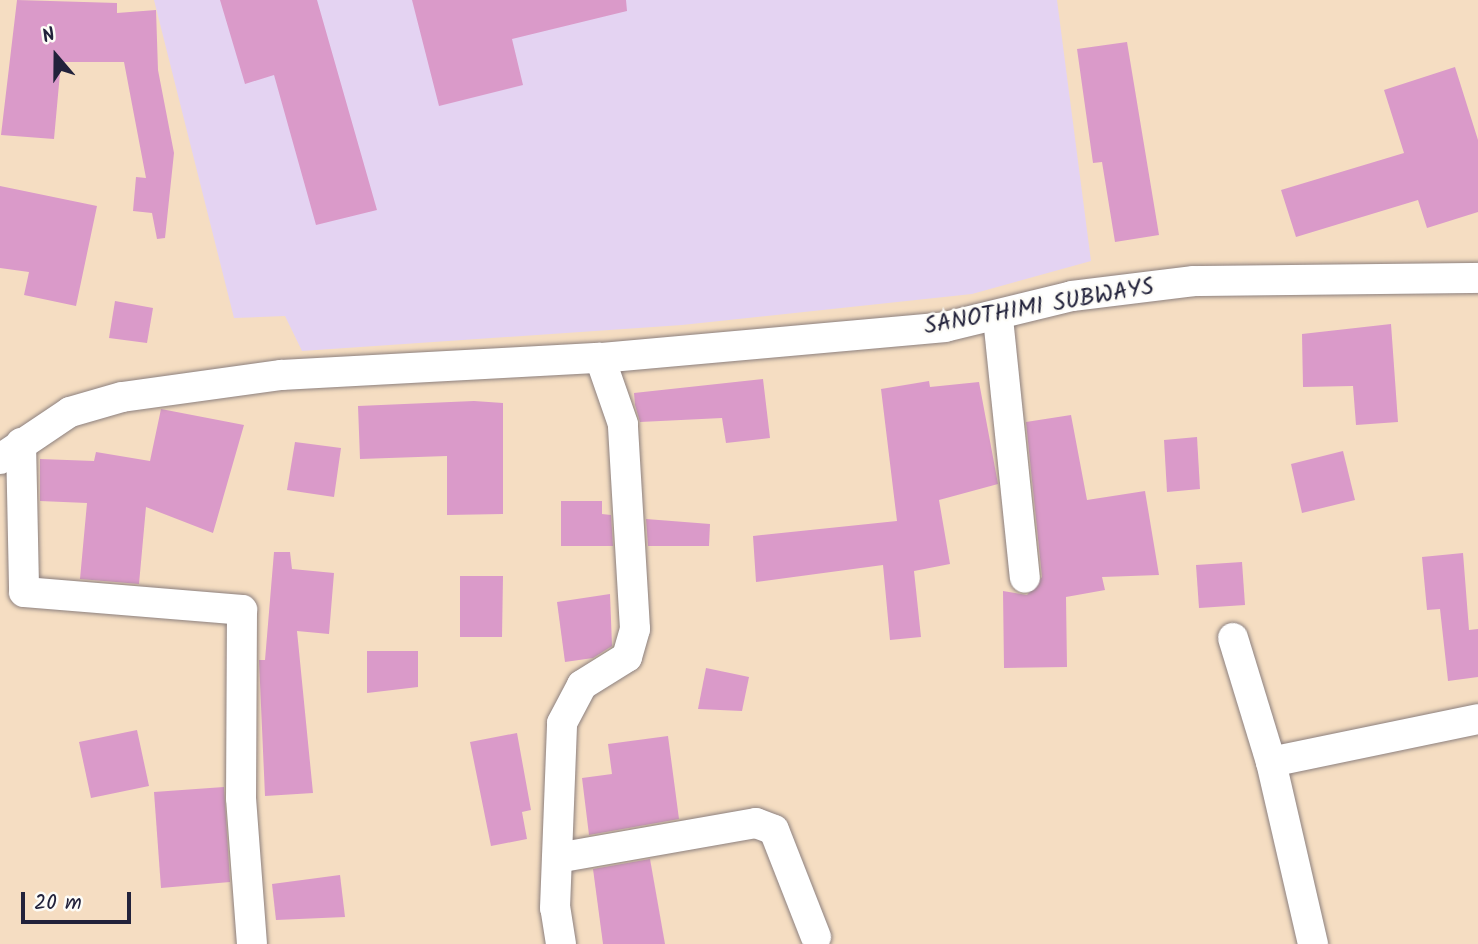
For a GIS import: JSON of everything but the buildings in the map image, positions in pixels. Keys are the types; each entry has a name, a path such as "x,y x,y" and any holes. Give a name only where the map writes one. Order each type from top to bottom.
{"street":[{"name":"SANOTHIMI SUBWAYS","path":"11,451 70,412 122,397 281,375 600,358 998,318 1072,296 1194,281 1478,278"},
{"path":"998,318 1025,578"},
{"path":"561,944 557,859 562,723 569,702 627,657 635,629 624,424 600,358"},
{"path":"11,451 23,592 242,610 241,798 252,944"},
{"path":"1233,638 1271,762 1313,944"},
{"path":"1271,762 1478,719"},
{"path":"557,859 756,823 774,830 816,937"}],"shaded area":[{"path":"154,0 1057,0 1091,261 972,294 682,325 302,351 285,316 234,318"}]}
